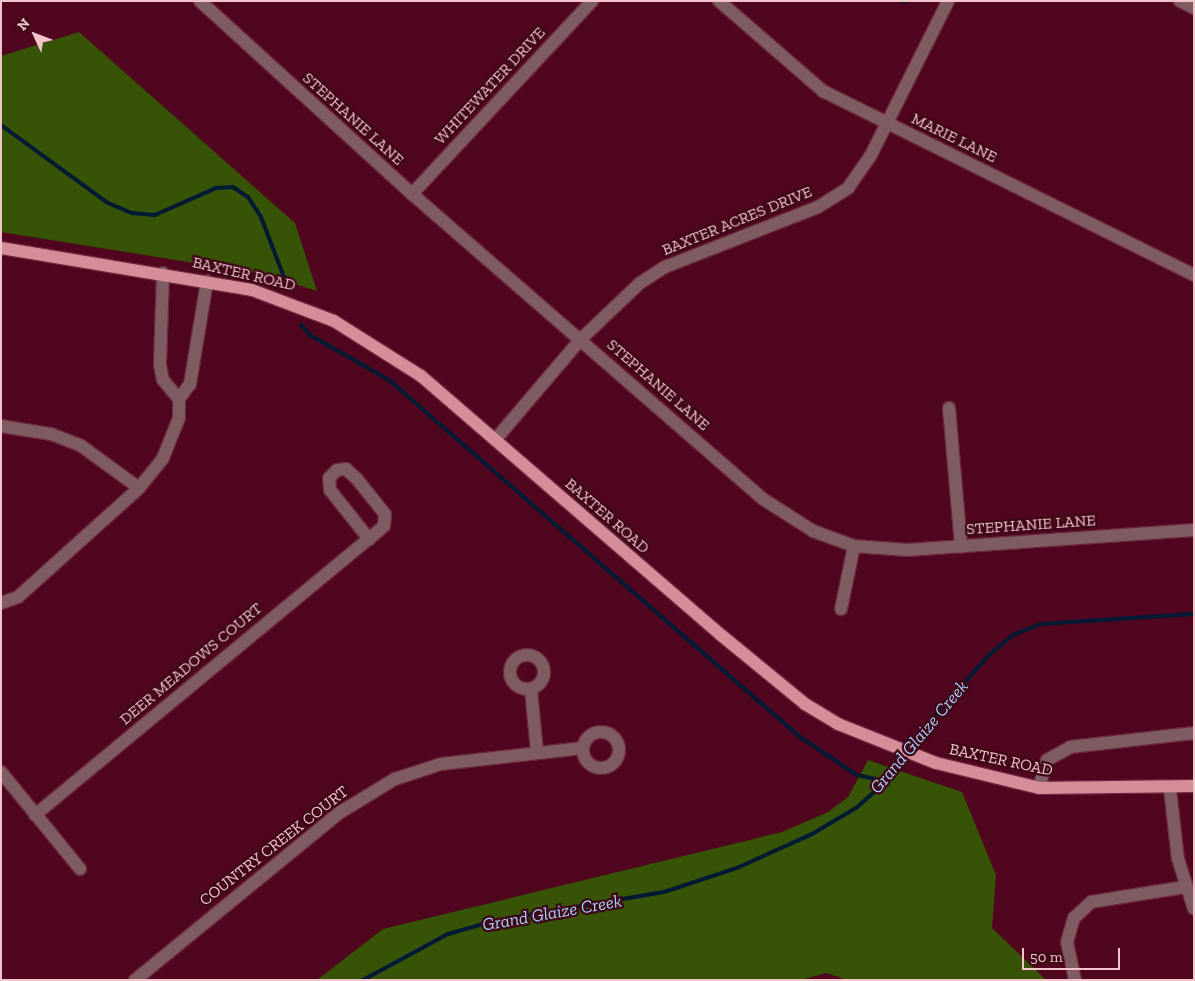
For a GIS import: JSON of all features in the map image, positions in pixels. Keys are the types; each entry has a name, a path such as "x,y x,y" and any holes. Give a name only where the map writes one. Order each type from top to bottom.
{"main road":[{"name":"BAXTER ROAD","path":"1,248 207,281 298,304 334,321 421,376 805,704 874,741 936,763 1039,788 1170,789 1194,786"}],"street":[{"name":"STEPHANIE LANE","path":"200,1 412,194 763,499 813,531 854,546 907,550 1194,530"},
{"name":"WHITEWATER DRIVE","path":"412,194 592,1"},
{"name":"MARIE LANE","path":"719,1 823,91 1194,275"},
{"name":"BAXTER ACRES DRIVE","path":"495,440 581,339 628,293 665,267 833,199 860,173 887,124 948,1"},
{"path":"1180,1 1194,8"},
{"path":"163,274 160,365 163,380 179,399"},
{"path":"1,603 18,597 139,488 173,439 179,399 190,384 207,281"},
{"path":"950,408 960,546"},
{"path":"1,426 51,434 80,445 139,488"},
{"name":"DEER MEADOWS COURT","path":"35,815 384,526 384,514 350,471 337,470 329,478 330,490 369,538"},
{"path":"841,609 854,546"},
{"path":"531,690 537,751"},
{"path":"1039,788 1047,760 1070,747 1194,733"},
{"name":"COUNTRY CREEK COURT","path":"135,980 339,813 378,788 441,764 537,751 584,748"},
{"path":"1,772 80,869"},
{"path":"1170,789 1185,887 1194,909"},
{"path":"1075,980 1066,942 1074,918 1091,902 1185,887"}],"green space":[{"path":"79,32 295,223 317,291 263,274 1,232 1,56"},
{"path":"868,760 962,792 996,875 992,928 1046,980 848,980 826,973 801,980 317,980 383,929 782,832 828,812 848,797"}],"waterway":[{"path":"1,125 108,203 132,213 155,215 216,188 233,187 248,197 261,217 285,280"},
{"path":"301,325 310,335 389,380 800,737 857,775 886,781"},
{"name":"Grand Glaize Creek","path":"363,980 448,934 494,921 664,892 737,868 812,834 856,808 887,781 923,729 989,655 1013,635 1040,624 1194,614"}]}
